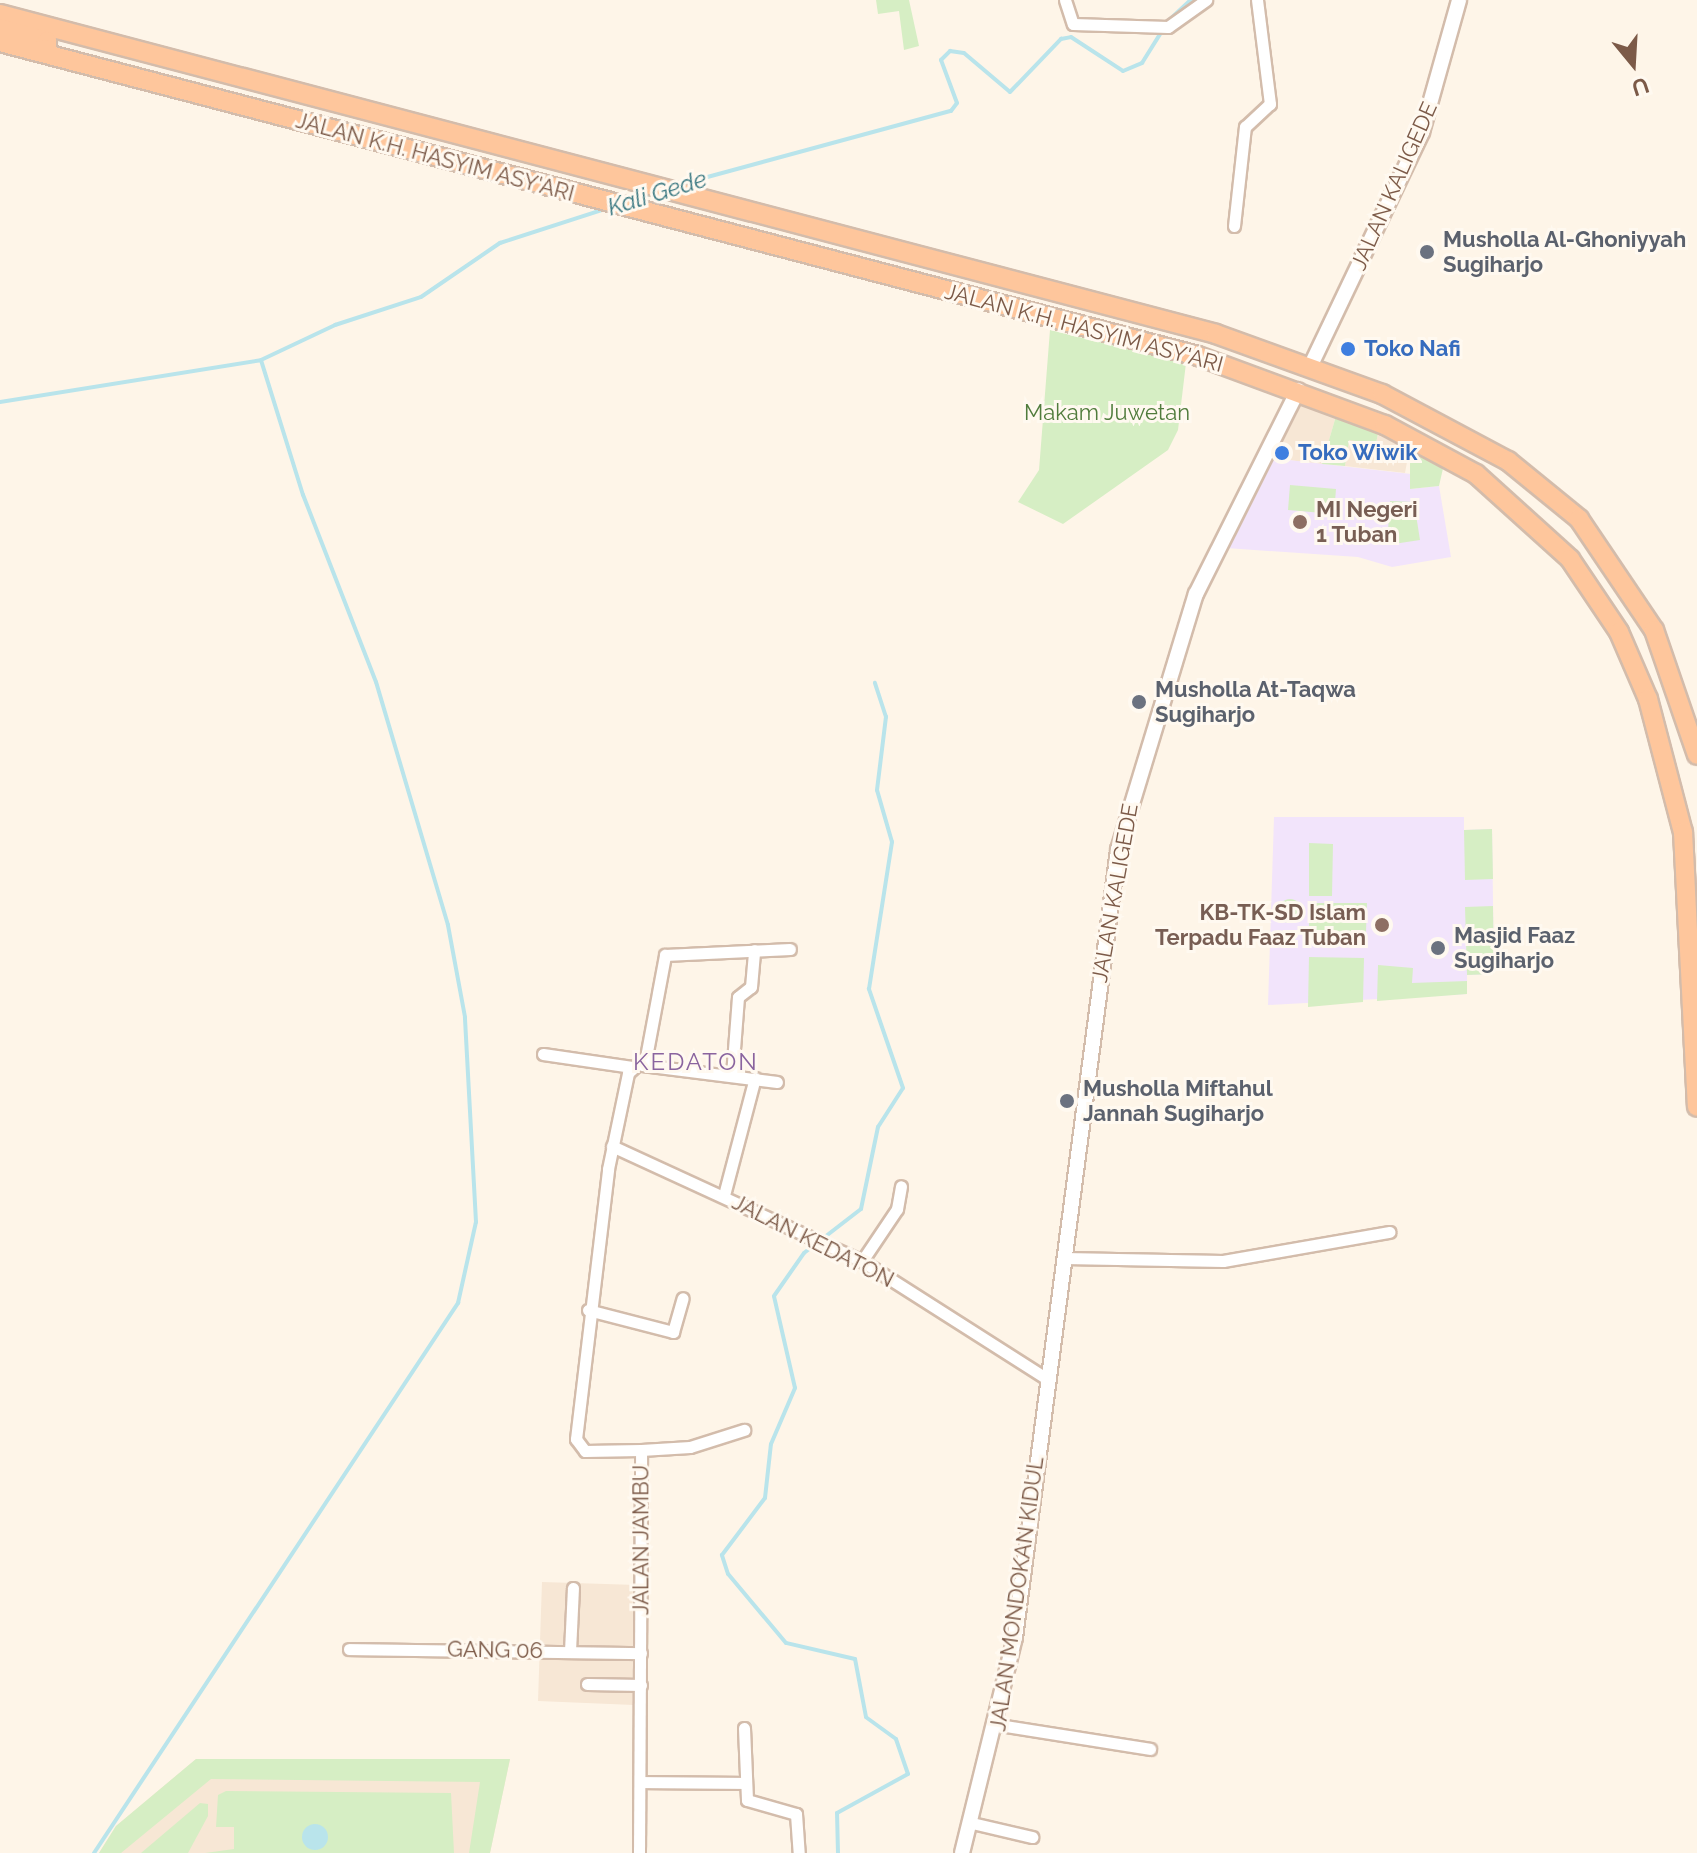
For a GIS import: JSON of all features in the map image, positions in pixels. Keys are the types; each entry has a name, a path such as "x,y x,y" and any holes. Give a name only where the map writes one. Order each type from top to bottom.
{"highway":[{"name":"JALAN K.H. HASYIM ASY'ARI","path":"0,14 1311,365 1477,442 1579,519 1649,621 1697,755"},
{"path":"0,28 47,41 47,49 37,51"},
{"name":"JALAN K.H. HASYIM ASY'ARI","path":"0,42 1165,348 1298,390 1414,439 1501,491 1549,534 1601,603 1648,699 1678,804 1696,1045 1697,1107"},
{"path":"1019,287 1008,288 1008,297 1146,332 1165,348"}],"street":[{"path":"1065,0 1073,24 1163,26 1206,0"},
{"path":"1234,226 1245,127 1270,106 1257,0"},
{"name":"JALAN KALIGEDE","path":"1311,365 1422,132 1459,0"},
{"name":"JALAN KALIGEDE","path":"1046,1378 1118,850 1144,746 1196,594 1298,390"},
{"path":"732,1075 738,997 751,987 754,950 790,949"},
{"name":"JALAN JAMBU","path":"639,1853 641,1450 585,1451 576,1444 588,1310 612,1146 637,1066 665,955 754,950"},
{"path":"543,1054 777,1082"},
{"path":"724,1195 755,1078"},
{"name":"JALAN KEDATON","path":"612,1146 862,1261 1046,1378"},
{"path":"862,1261 897,1209 901,1186"},
{"path":"1064,1258 1223,1261 1389,1232"},
{"path":"588,1310 673,1332 683,1298"},
{"name":"JALAN MONDOKAN KIDUL","path":"962,1853 999,1725 1030,1541 1046,1378"},
{"path":"641,1450 690,1447 744,1430"},
{"path":"570,1651 573,1588"},
{"name":"GANG 06","path":"349,1649 641,1653"},
{"path":"587,1684 641,1685"},
{"path":"999,1725 1150,1749"},
{"path":"744,1728 745,1783 751,1805 796,1814 799,1853"},
{"path":"640,1782 745,1783"},
{"path":"972,1823 1032,1837"}],"shaded area":[{"path":"1299,402 1336,416 1322,464 1271,458"},
{"path":"1378,433 1410,446 1405,473 1345,466 1349,439 1376,444"},
{"name":"MI Negeri 1 Tuban","path":"1271,458 1411,474 1410,489 1439,486 1451,557 1392,567 1358,557 1226,548"},
{"name":"KB-TK-SD Islam Terpadu Faaz Tuban","path":"1274,817 1464,817 1464,830 1492,829 1494,974 1467,975 1467,994 1268,1005"},
{"path":"542,1582 637,1585 634,1705 538,1701"},
{"path":"196,1759 510,1759 490,1853 99,1853 116,1826"}],"green space":[{"path":"876,0 909,0 919,46 904,50 899,11 878,14"},
{"name":"Makam Juwetan","path":"1050,330 1186,363 1178,430 1168,450 1063,524 1018,502 1039,470"},
{"path":"1336,416 1378,433 1376,444 1349,440 1345,466 1322,464"},
{"path":"1410,446 1444,464 1439,486 1410,489"},
{"path":"1290,485 1336,489 1334,514 1288,510"},
{"path":"1390,501 1414,502 1420,540 1387,545"},
{"path":"1492,829 1493,879 1465,880 1464,830"},
{"path":"1309,843 1333,844 1332,896 1309,896"},
{"path":"1290,899 1299,902 1302,911 1299,920 1290,923 1281,920 1278,911 1281,902"},
{"path":"1309,903 1367,903 1366,932 1309,931"},
{"path":"1493,906 1494,974 1467,975 1465,907"},
{"path":"1309,957 1364,958 1363,1002 1308,1007"},
{"path":"1378,965 1413,968 1412,983 1467,981 1467,994 1377,1001"},
{"path":"196,1759 510,1759 490,1853 469,1853 480,1782 211,1779 121,1853 99,1853 116,1826"},
{"path":"226,1791 451,1793 454,1853 205,1853 234,1849 234,1827 216,1827 218,1795"},
{"path":"200,1803 208,1804 208,1816 188,1853 141,1853"}],"water":[{"path":"315,1824 324,1828 328,1837 324,1846 315,1850 306,1846 302,1837 306,1828"}],"waterway":[{"name":"Kali Gede","path":"1167,22 1191,0"},
{"name":"Kali Gede","path":"678,185 951,111 957,103 941,60 950,51 964,53 1010,92 1061,39 1071,37 1123,71 1142,63 1163,30"},
{"name":"Kali Gede","path":"632,200 654,193"},
{"name":"Kali Gede","path":"0,402 261,360 335,325 421,297 500,243 605,209"},
{"path":"94,1853 458,1303 476,1222 465,1017 448,925 376,682 303,495 261,360"},
{"path":"838,1853 837,1813 908,1774 896,1739 866,1717 855,1659 786,1643 728,1574 722,1555 765,1498 771,1444 795,1388 774,1296 804,1253 861,1209 878,1127 903,1088 869,989 892,842 877,790 886,717 875,683"}],"place":[{"name":"Musholla Al-Ghoniyyah Sugiharjo","path":"1427,252"},
{"name":"Toko Nafi","path":"1348,349"},
{"name":"Toko Wiwik","path":"1282,453"},
{"name":"MI Negeri 1 Tuban","path":"1300,522"},
{"name":"Musholla At-Taqwa Sugiharjo","path":"1139,702"},
{"name":"KB-TK-SD Islam Terpadu Faaz Tuban","path":"1382,925"},
{"name":"Masjid Faaz Sugiharjo","path":"1438,948"},
{"name":"Musholla Miftahul Jannah Sugiharjo","path":"1067,1101"}],"district":[{"name":"KEDATON","path":"696,1062"}]}
